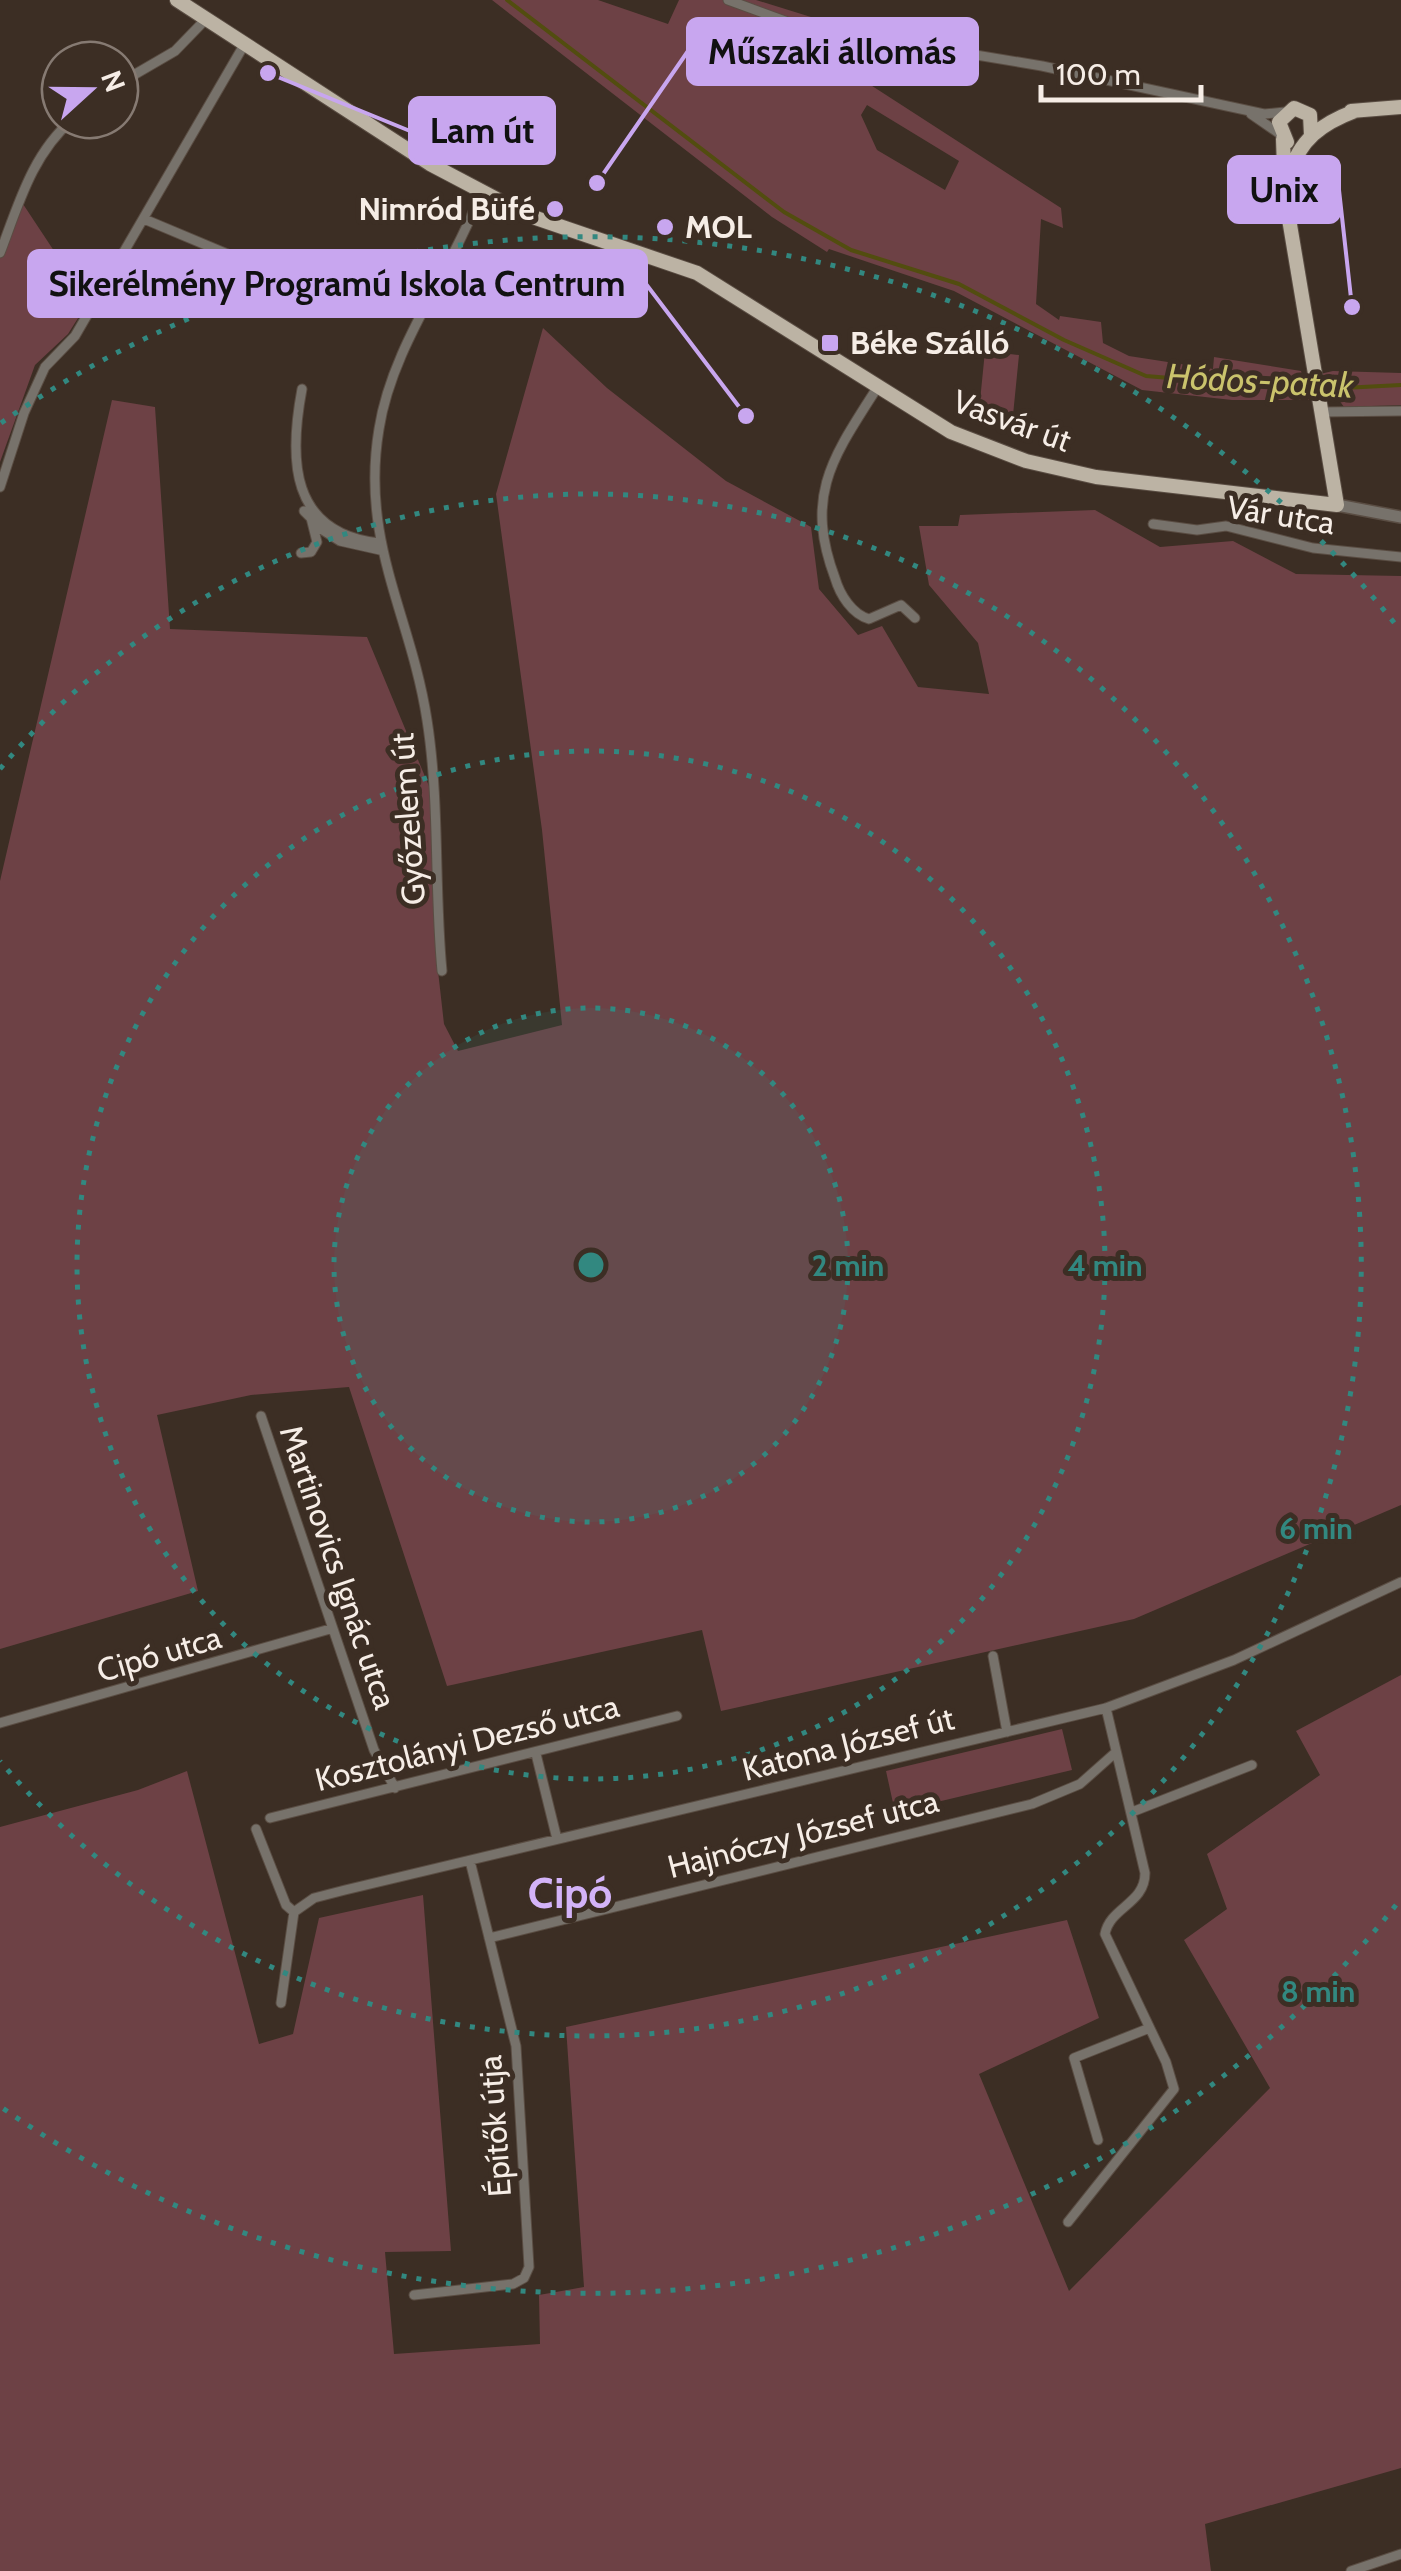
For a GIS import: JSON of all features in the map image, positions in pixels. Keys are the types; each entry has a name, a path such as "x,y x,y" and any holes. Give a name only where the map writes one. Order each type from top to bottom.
{"main road":[{"name":"Vasvár út","path":"177,0 383,137 481,192 542,220 647,252 696,272 951,432 1026,461 1134,483 1338,505"},
{"path":"1338,505 1285,195 1278,122 1285,112 1299,108 1310,115 1401,107"},
{"path":"1285,195 1292,166 1308,139 1330,120 1355,111"},
{"path":"1308,139 1310,115"},
{"path":"1282,136 1294,144 1308,139"},
{"path":"1294,500 1320,494 1331,470"}],"street":[{"path":"728,0 796,26 1042,66 1264,114 1285,112"},
{"path":"140,72 176,51 206,19"},
{"path":"0,486 45,367 75,336 244,45"},
{"path":"1244,109 1282,136"},
{"path":"0,253 36,166 52,140"},
{"name":"Győzelem út","path":"442,971 437,792 426,716 380,546 375,466 384,405 481,192"},
{"path":"144,220 362,310"},
{"path":"877,388 844,438 822,492 820,509 832,572 852,608 868,619 901,606 915,618"},
{"path":"302,389 294,469 306,502 334,526 380,546"},
{"path":"1320,408 1401,411"},
{"name":"Vasvár út","path":"1338,505 1401,517"},
{"path":"304,511 314,524 340,542 380,546"},
{"path":"301,553 316,548 314,524"},
{"name":"Vár utca","path":"1153,524 1197,530 1226,526 1313,548 1401,556"},
{"name":"Martinovics Ignác utca","path":"261,1416 330,1628 374,1750 395,1788"},
{"name":"Katona József út","path":"294,1912 314,1898 1106,1708 1234,1660 1401,1582"},
{"name":"Cipó utca","path":"0,1723 330,1628"},
{"path":"993,1656 1007,1732"},
{"path":"1068,2222 1173,2092 1166,2062 1147,2029 1106,1934 1111,1919 1139,1896 1145,1883 1106,1708"},
{"name":"Kosztolányi Dezső utca","path":"270,1818 677,1716"},
{"name":"Hajnóczy József utca","path":"489,1938 1032,1804 1080,1784 1116,1752"},
{"path":"536,1754 558,1839"},
{"path":"1132,1812 1252,1765"},
{"path":"256,1829 286,1905 294,1912 281,2003"},
{"name":"Építők útja","path":"414,2295 513,2284 528,2274 516,2046 470,1861"},
{"path":"1098,2140 1074,2058 1147,2029"},
{"path":"1351,2571 1399,2556 1398,2571"}],"shaded area":[{"path":"492,0 598,0 668,24 679,0 756,0 827,22 818,51 1061,208 1063,228 1041,219 1036,304 1059,320 1060,316 1101,322 1103,343 1129,356 1213,369 1214,357 1301,371 1303,378 1333,371 1401,373 1401,405 1344,407 1339,400 1232,400 1142,390 954,291 829,249 827,252 772,217","holes":["867,105 959,161 945,190 877,150 861,115"]},
{"path":"23,204 66,269 95,291 68,334 35,365 0,462 0,255"},
{"path":"543,328 607,388 726,481 811,527 819,589 858,635 882,626 918,687 989,694 978,643 929,585 919,526 958,526 960,515 1095,510 1160,547 1233,541 1296,574 1401,576 1401,1505 1134,1619 721,1711 702,1630 447,1686 349,1387 251,1395 157,1415 198,1591 0,1649 0,881 112,400 155,407 170,629 367,637 431,791 437,962 444,1024 458,1051 562,1025 542,830 496,494"},
{"path":"985,351 1019,355 1012,425 978,421"},
{"path":"1401,1675 1401,2468 1205,2524 1211,2571 0,2571 0,1827 138,1790 187,1771 259,2044 293,2034 319,1918 423,1895 451,2251 385,2252 394,2354 540,2344 539,2295 584,2287 566,2027 1067,1920 1099,2018 979,2074 1069,2291 1270,2088 1184,1940 1227,1909 1207,1854 1320,1775 1296,1731"},
{"path":"1062,1729 1072,1770 895,1812 886,1771"}],"waterway":[{"name":"Hódos-patak","path":"507,0 784,212 851,250 959,284 1064,340 1146,376 1313,390"},
{"name":"Hódos-patak","path":"1323,389 1401,385"}],"place":[{"name":"Lam út","path":"268,73"},
{"name":"Műszaki állomás","path":"597,183"},
{"name":"Nimród Büfé","path":"555,209"},
{"name":"MOL","path":"665,227"},
{"name":"Unix","path":"1352,307"},
{"name":"Béke Szálló","path":"830,343"},
{"name":"Sikerélmény Programú Iskola Centrum","path":"746,416"}],"district":[{"name":"Cipó","path":"570,1893"}]}
